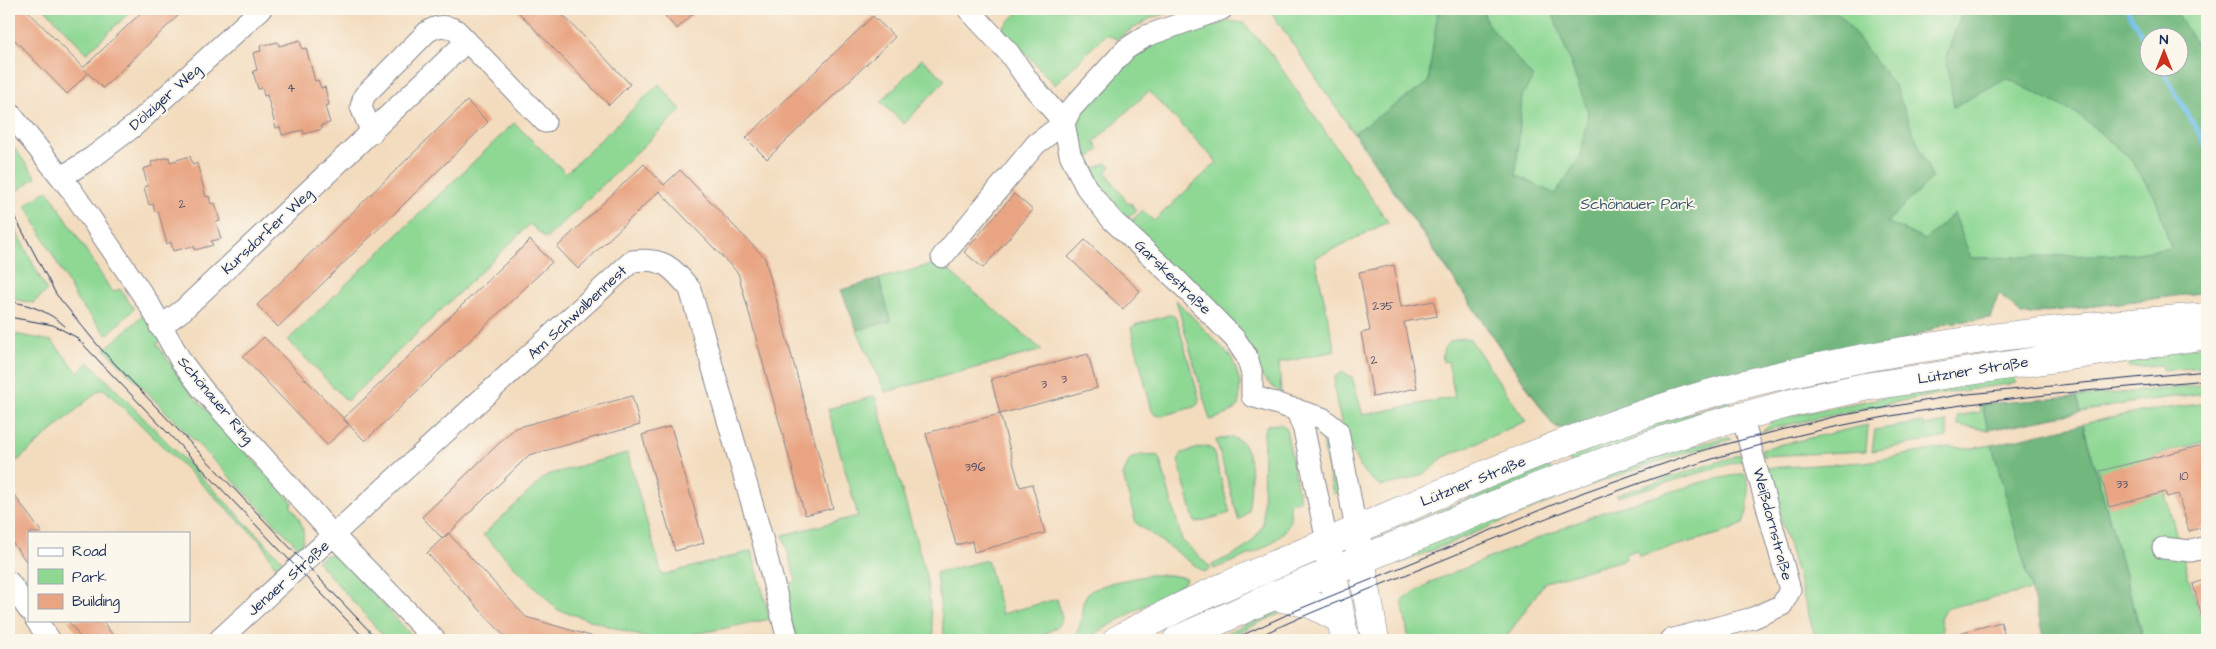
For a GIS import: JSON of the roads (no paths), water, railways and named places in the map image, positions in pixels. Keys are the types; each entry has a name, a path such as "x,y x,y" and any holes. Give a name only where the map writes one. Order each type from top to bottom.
{"main road":[{"name":"Lützner Straße","path":"1117,640 1229,583 1555,447 1660,409 1767,379 1923,347 2008,336 2207,317"},
{"name":"Lützner Straße","path":"1177,640 1332,571 1590,466 1742,416 1794,402 1911,379 2207,336"},
{"name":"Lützner Straße","path":"1742,416 1738,405 1750,395 1815,378 1844,362"},
{"path":"1356,530 1375,640"},
{"path":"1327,542 1344,630"},
{"path":"1274,596 1311,604 1344,630"}],"street":[{"name":"Dölziger Weg","path":"62,177 134,126 261,9"},
{"name":"Garskestraße","path":"968,9 1010,53 1030,83 1064,123 1070,154 1086,187 1112,220 1182,285 1235,339 1247,358 1252,374 1252,396 1322,418 1338,431 1356,530"},
{"path":"942,256 1036,144 1064,123 1071,109 1126,49 1146,36 1222,9"},
{"path":"372,133 361,107 364,96 379,79 436,26 456,30 545,122"},
{"name":"Kursdorfer Weg","path":"160,327 183,310 372,133 466,41"},
{"name":"Schönauer Ring","path":"9,112 62,177 149,304 160,327 181,361 203,390 334,536 434,640"},
{"name":"Am Schwalbennest","path":"334,536 632,261 651,258 671,266 690,289 762,538 788,640"},
{"path":"1296,409 1304,430 1327,542"},
{"name":"Weißdornstraße","path":"1670,640 1760,615 1782,606 1790,590 1742,416"},
{"name":"Jenaer Straße","path":"219,640 334,536"},
{"path":"2163,548 2191,551 2207,547"},
{"path":"9,582 28,609"},
{"path":"37,622 50,640"}],"waterway":[{"path":"2127,9 2138,28"},
{"path":"2167,78 2207,147"}],"tram line":[{"path":"9,206 56,294 100,348 378,640"},
{"path":"9,301 39,309 65,326"},
{"path":"9,317 53,325 76,337 366,640"},
{"path":"1232,640 1297,610 1584,492 1694,453 1838,416 1958,395 2207,371"},
{"path":"1251,640 1325,607 1596,499 1742,450 1844,425 1934,409 2025,397 2207,380"}],"park label":[{"name":"Schönauer Park","path":"1638,204"}]}
